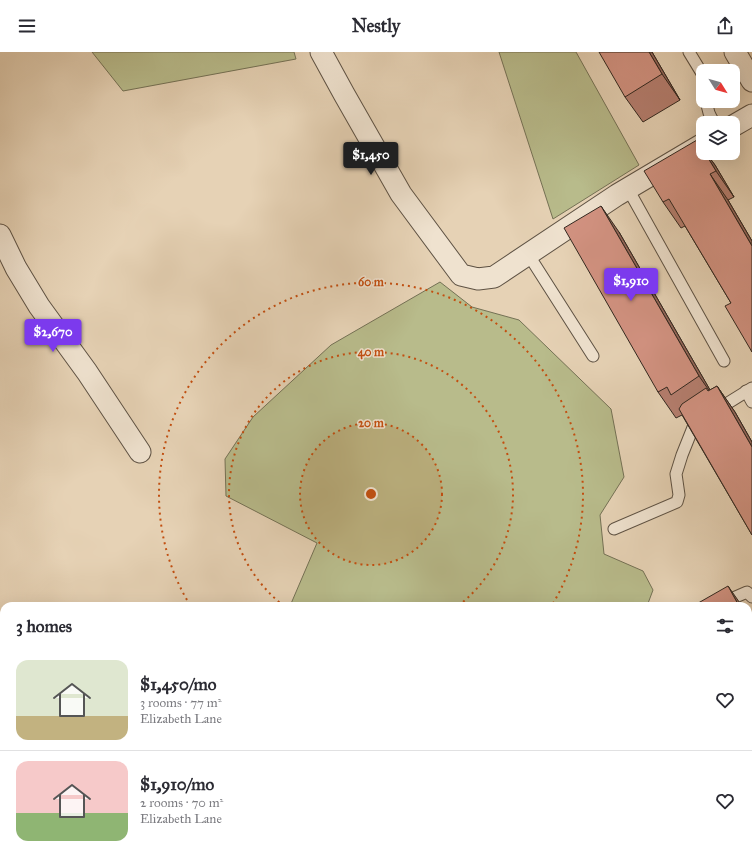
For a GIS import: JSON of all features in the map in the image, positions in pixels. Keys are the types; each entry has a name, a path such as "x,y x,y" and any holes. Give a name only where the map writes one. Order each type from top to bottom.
{"street":[{"path":"321,52 401,194 461,275 478,279 494,277 628,189 696,148"},
{"path":"735,52 752,81"},
{"path":"740,122 752,115"},
{"path":"0,235 16,268 39,306 87,372 140,452"}],"lane":[{"path":"689,52 696,64"},
{"path":"628,189 724,361"},
{"path":"528,254 593,356"},
{"path":"614,529 677,502 679,495 676,474 686,443 694,425 749,389 752,402"},
{"path":"724,602 747,592 752,597"}],"green space":[{"path":"92,52 294,52 296,59 123,91"},
{"path":"499,52 576,52 639,165 553,219"},
{"path":"440,282 472,307 519,320 611,409 624,477 600,515 604,554 643,571 653,590 648,602 292,602 317,543 226,496 225,459 253,417 331,345"}],"building":[{"path":"599,52 649,52 662,74 625,97"},
{"path":"696,141 696,160 709,160 716,171 710,174 752,246 752,352 725,306 731,303 669,199 663,202 644,171"},
{"path":"601,206 699,376 671,395 667,387 658,392 564,228"},
{"path":"717,386 752,447 752,535 679,409 682,404 706,388 708,391"},
{"path":"728,586 737,602 700,602"}]}
